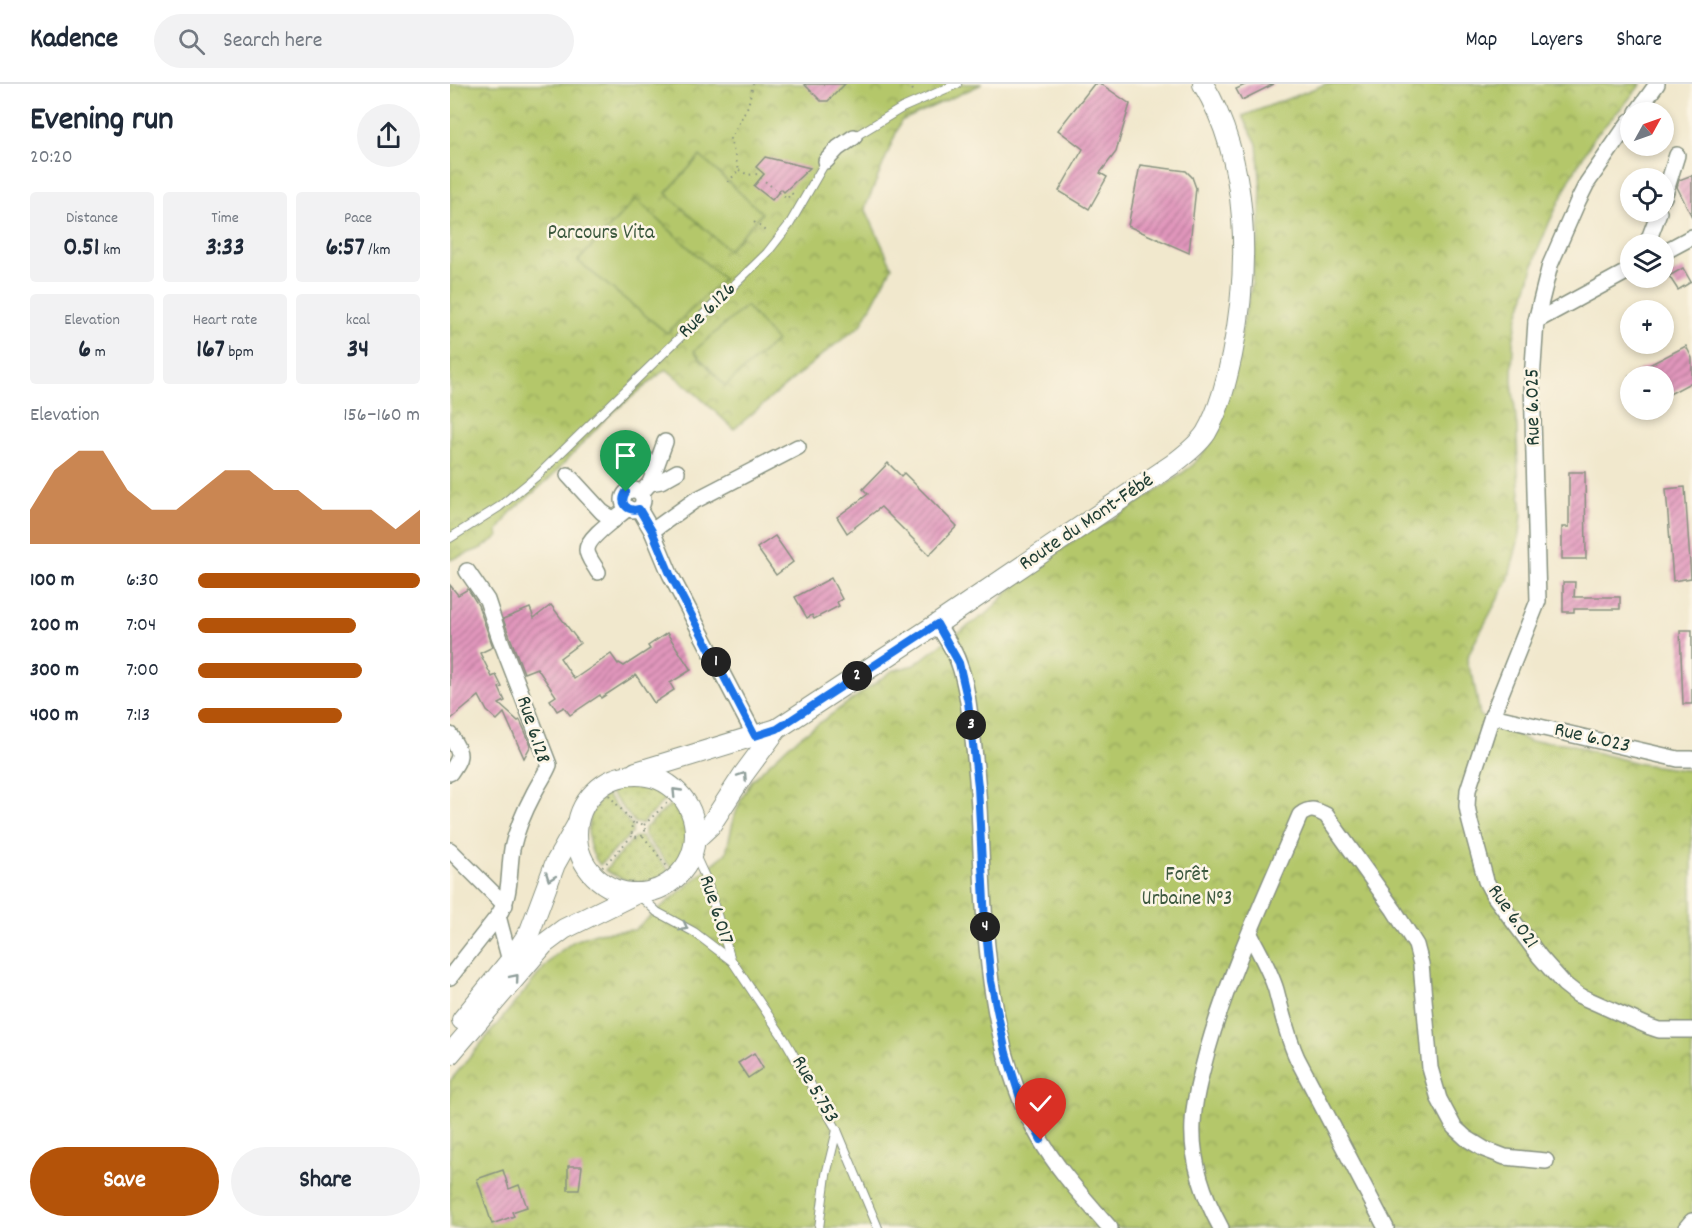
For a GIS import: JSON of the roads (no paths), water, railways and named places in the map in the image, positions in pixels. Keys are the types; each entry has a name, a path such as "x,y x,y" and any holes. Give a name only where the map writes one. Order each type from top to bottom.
{"street":[{"name":"Route du Mont-Fébé","path":"694,845 710,826 743,775 777,729 1173,464 1205,435 1227,380 1236,336 1242,279 1243,228 1238,188 1228,143 1211,98 1203,84"},
{"path":"1644,102 1657,84"},
{"name":"Rue 6.025","path":"1493,712 1538,601 1532,381 1536,321 1550,265 1578,201 1587,183 1620,135"},
{"name":"Rue 6.126","path":"826,161 838,148 854,137"},
{"path":"1673,168 1677,155"},
{"path":"1674,247 1692,237"},
{"path":"1536,321 1620,275"},
{"path":"598,572 588,554 588,545 614,520 644,500 646,488 665,442"},
{"path":"652,531 694,501 798,447"},
{"path":"646,488 676,472"},
{"path":"568,475 602,512 614,520"},
{"path":"633,508 652,531 670,574 755,736"},
{"name":"Rue 6.128","path":"467,572 487,600 549,765 522,819 513,847 508,894 502,911 510,961"},
{"path":"937,624 959,663 968,702 978,786 985,922 991,981 1006,1053 1021,1101 1041,1140 1069,1180 1110,1228"},
{"name":"Rue 6.023","path":"1493,712 1645,752 1678,759 1692,759"},
{"name":"Rue 6.021","path":"1493,712 1468,790 1467,806 1486,881 1493,894 1540,957 1564,984 1578,995 1659,1030 1692,1030"},
{"path":"450,1035 510,961 530,931 555,864 590,796 614,778 777,729"},
{"path":"450,735 460,755 450,773"},
{"name":"Rue 6.017","path":"577,825 578,843 584,861 594,876 610,887 637,893 658,889 676,878 687,866 694,845 692,813 678,792 664,781 647,775 629,774"},
{"path":"1221,1228 1203,1188 1195,1152 1193,1124 1198,1087 1214,1028 1235,969 1300,815 1307,810 1316,810 1326,815 1394,910 1416,945 1421,964 1430,1068 1439,1099 1454,1127 1484,1149 1505,1157 1546,1161"},
{"path":"450,850 502,911 450,977"},
{"path":"450,1054 544,944 564,929 637,893"},
{"path":"1250,934 1268,970 1297,1058 1386,1228"},
{"path":"1686,1228 1692,1221"}],"lane":[{"name":"Rue 6.126","path":"854,137 902,108 957,84"},
{"name":"Rue 6.126","path":"450,538 499,507 537,476 767,253 789,225 826,161"},
{"name":"Rue 6.017","path":"694,845 732,961"},
{"name":"Rue 6.017","path":"637,893 657,912 694,932 732,961"},
{"name":"Rue 5.753","path":"732,961 785,1040 837,1130 878,1228"},
{"path":"819,1228 826,1175 837,1130"}],"park label":[{"name":"Parcours Vita","path":"601,234"},
{"name":"Forêt Urbaine N°3","path":"1187,888"}]}
